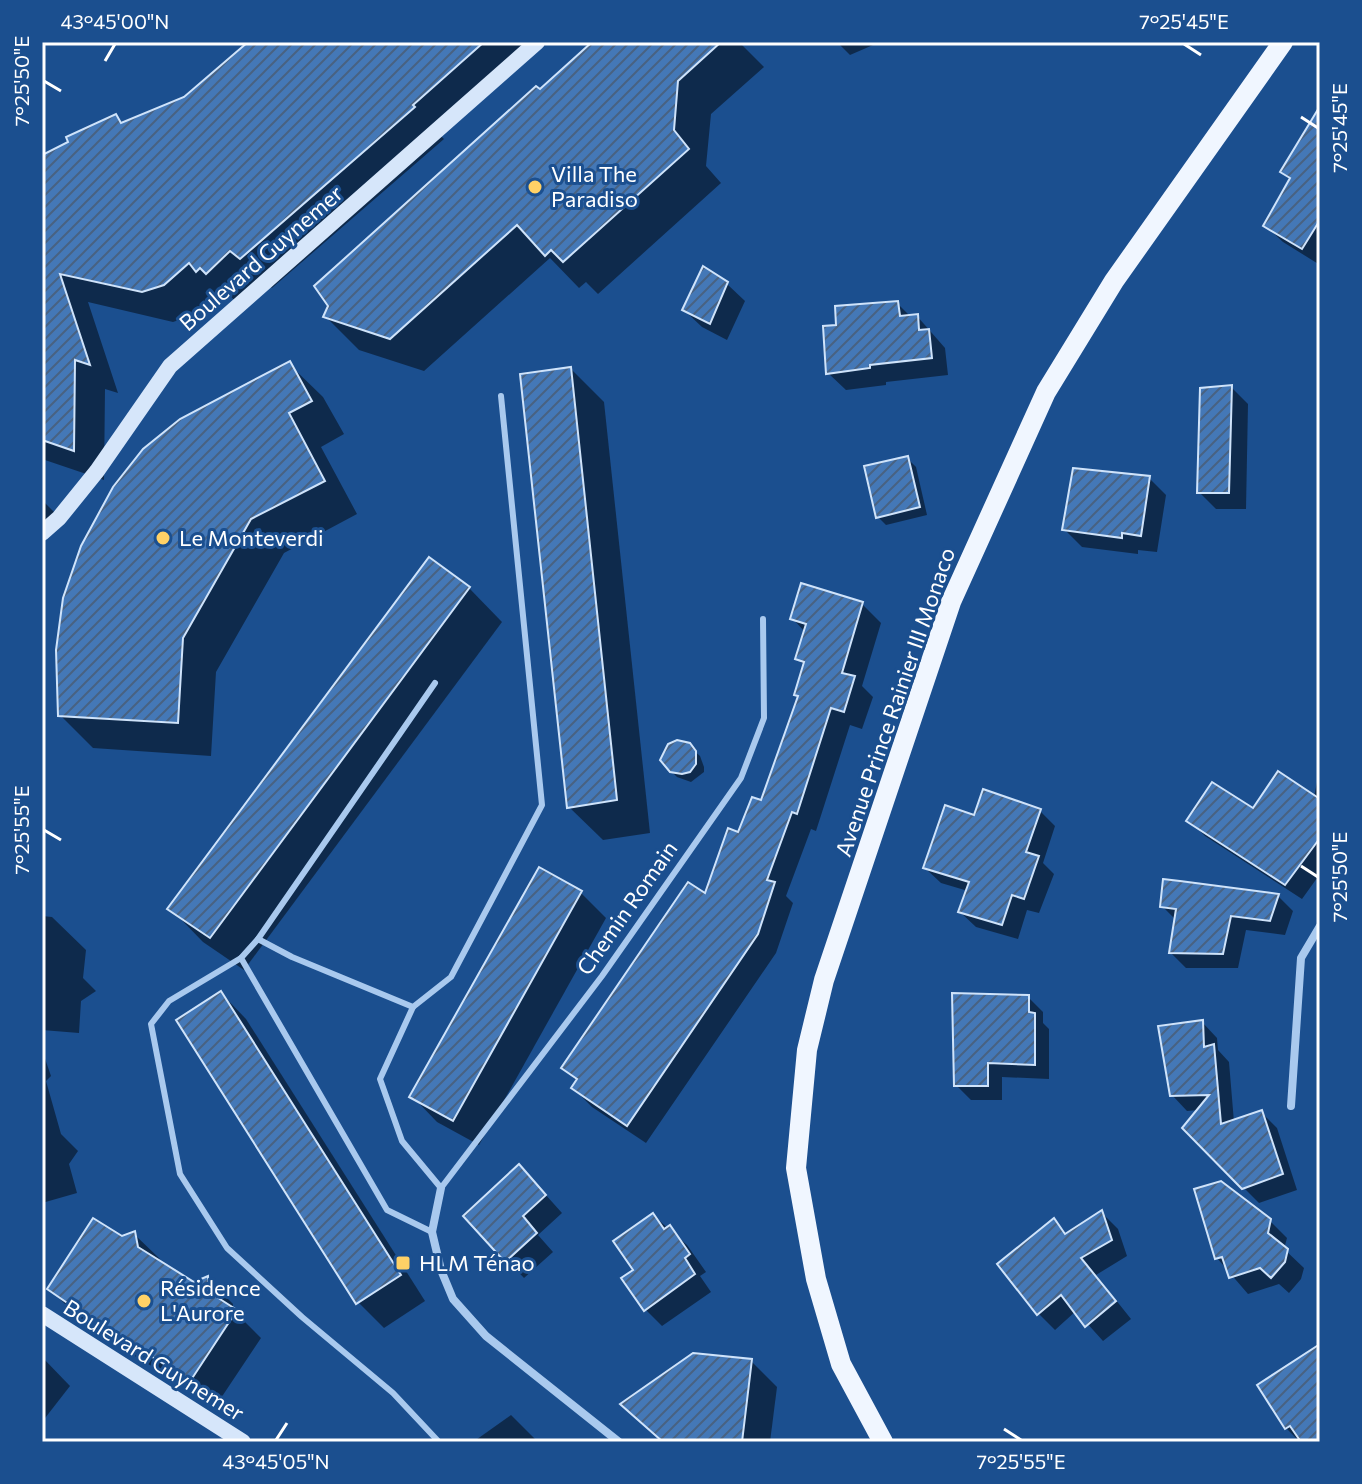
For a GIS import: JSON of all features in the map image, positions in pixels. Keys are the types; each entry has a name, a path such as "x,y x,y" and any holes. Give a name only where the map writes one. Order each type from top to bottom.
{"main road":[{"name":"Boulevard Guynemer","path":"42,533 59,518 97,471 170,366 537,42"},
{"name":"Avenue Prince Rainier III Monaco","path":"883,1442 841,1364 816,1279 796,1168 807,1050 824,980 951,602 1046,392 1114,281 1283,42"},
{"name":"Boulevard Guynemer","path":"42,1314 243,1442"}],"street":[{"path":"1291,1106 1301,958 1320,926"},
{"name":"Chemin Romain","path":"441,1188 432,1232 441,1270 453,1299 486,1336 619,1442"}],"lane":[{"path":"441,1188 402,1141 380,1079 413,1007 451,977 542,805 501,396"},
{"name":"Chemin Romain","path":"441,1188 602,976 741,778 764,718 763,619"},
{"path":"435,683 258,939 241,958 169,1001 151,1024 180,1174 227,1248 302,1317 393,1393 439,1442"},
{"path":"258,939 292,957 413,1007"},
{"path":"241,958 387,1210 432,1232"}],"building":[{"path":"248,42 484,42 413,105 415,107 240,259 230,251 206,274 200,268 196,272 189,263 164,285 142,292 60,274 90,365 75,360 74,451 42,440 42,155 68,142 66,137 116,114 121,123 184,97"},
{"name":"Villa The Paradiso","path":"592,42 721,42 678,81 674,130 689,149 563,262 551,250 545,256 517,225 390,339 323,317 328,306 314,286 536,86 540,89"},
{"path":"1320,106 1320,220 1302,249 1263,226 1290,178 1280,172"},
{"path":"703,266 728,282 710,324 682,310"},
{"path":"898,301 900,316 918,314 919,330 929,329 932,358 826,374 823,326 836,325 835,306"},
{"name":"Le Monteverdi","path":"290,361 312,401 289,413 325,481 251,519 183,638 178,723 58,716 56,650 63,598 81,546 113,487 143,449 180,419"},
{"path":"571,367 617,800 567,808 520,374"},
{"path":"1232,385 1229,493 1197,493 1200,388"},
{"path":"908,456 920,507 876,518 864,466"},
{"path":"1073,468 1150,476 1141,536 1122,533 1122,538 1062,530"},
{"path":"429,557 470,587 210,938 167,909"},
{"path":"801,583 863,602 842,673 855,676 844,712 831,708 797,814 792,812 767,880 775,882 758,934 627,1126 571,1088 577,1079 561,1068 688,882 705,893 728,828 738,832 752,797 761,800 798,696 794,695 804,662 795,659 806,624 790,619"},
{"path":"677,740 690,743 696,751 696,764 690,772 670,772 660,760 668,744"},
{"path":"1278,771 1320,799 1320,838 1285,885 1186,821 1212,782 1253,808"},
{"path":"983,789 1041,809 1026,852 1039,856 1024,899 1012,895 1002,925 958,912 969,882 923,868 945,805 974,815"},
{"path":"539,867 582,891 453,1121 409,1097"},
{"path":"1163,879 1279,894 1270,921 1231,916 1223,954 1169,953 1176,909 1160,907"},
{"path":"221,991 401,1275 356,1304 176,1020"},
{"path":"952,993 1029,995 1029,1012 1035,1013 1035,1065 988,1063 988,1086 954,1086"},
{"path":"1203,1020 1204,1047 1214,1044 1221,1124 1262,1110 1283,1174 1242,1189 1182,1128 1209,1095 1170,1096 1158,1026"},
{"path":"519,1164 546,1195 523,1216 537,1233 505,1262 463,1216"},
{"path":"1221,1181 1271,1219 1268,1233 1288,1249 1285,1262 1271,1278 1260,1268 1229,1278 1222,1257 1215,1259 1194,1189"},
{"path":"1102,1210 1112,1240 1081,1258 1116,1301 1085,1327 1061,1295 1037,1315 997,1264 1054,1218 1065,1234"},
{"path":"653,1213 664,1229 670,1225 690,1254 685,1258 695,1274 644,1311 621,1278 633,1270 613,1241"},
{"name":"Résidence L'Aurore","path":"93,1218 122,1236 135,1231 138,1247 194,1282 208,1276 209,1292 237,1310 191,1380 108,1331 47,1289"},
{"path":"1320,1344 1320,1442 1301,1442 1290,1426 1285,1429 1257,1385"},
{"path":"693,1353 752,1359 742,1442 663,1442 620,1404"}],"place":[{"name":"Villa The Paradiso","path":"535,187"},
{"name":"Le Monteverdi","path":"163,538"},
{"name":"HLM Ténao","path":"403,1263"},
{"name":"Résidence L'Aurore","path":"144,1301"}]}
